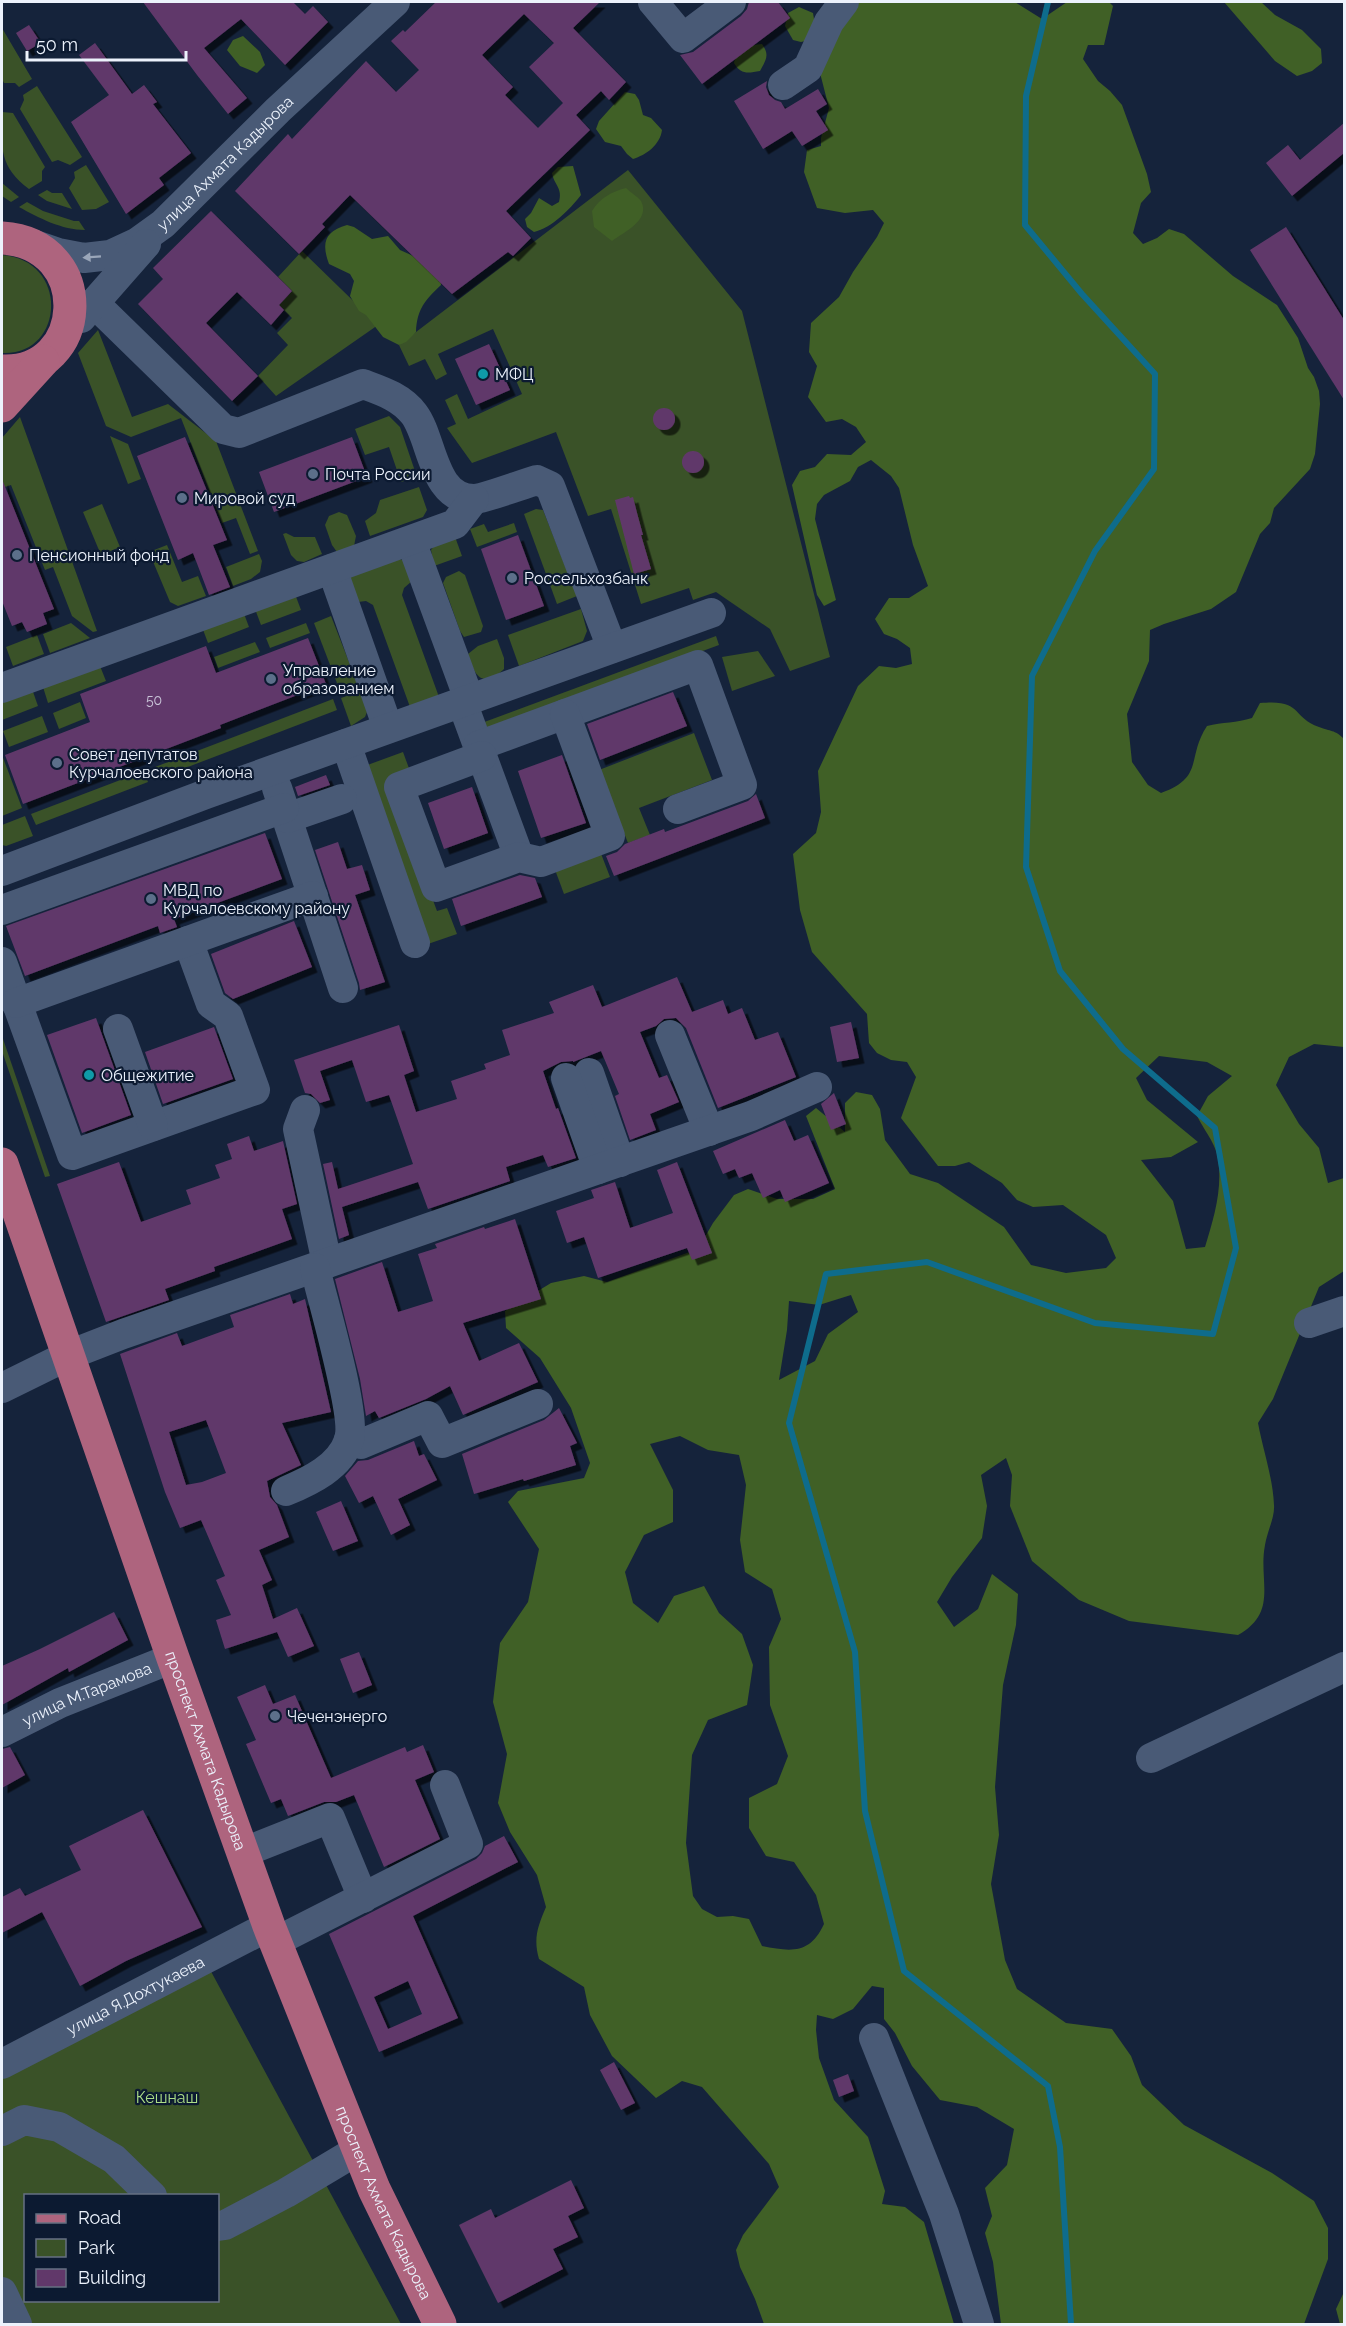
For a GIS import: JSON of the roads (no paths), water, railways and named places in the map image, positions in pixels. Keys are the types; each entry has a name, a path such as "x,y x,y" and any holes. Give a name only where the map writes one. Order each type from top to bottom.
{"main road":[{"path":"2,406 55,348 65,332 70,317 68,286 62,272 40,249 13,238"},
{"path":"2,371 11,372 28,368 55,348"},
{"name":"проспект Ахмата Кадырова","path":"2,1164 173,1658 272,1934 374,2189 440,2325"}],"street":[{"name":"улица Ахмата Кадырова","path":"13,238 58,253 84,258 110,255 138,242 163,224 278,110 395,2"},
{"path":"653,2 683,38 731,2"},
{"path":"783,85 808,68 829,22 844,2"},
{"path":"55,348 163,224"},
{"path":"94,303 224,429 239,433 363,384 392,395 414,415 441,479 453,493 474,499 537,480 550,486 612,648"},
{"path":"2,688 456,524 474,499"},
{"path":"411,541 480,751 519,857"},
{"path":"332,569 388,728"},
{"path":"2,871 271,770 711,613"},
{"path":"565,714 610,836 541,862 519,857 436,887 399,787 565,714 698,665 742,785 678,808"},
{"path":"346,744 415,943"},
{"path":"271,770 343,988"},
{"path":"2,910 285,813 342,800"},
{"path":"16,1003 313,896"},
{"path":"2,962 72,1155 255,1090 228,1016 211,1004 188,941"},
{"path":"118,1029 153,1126"},
{"path":"670,1035 709,1131"},
{"path":"578,1076 609,1165"},
{"path":"2,1388 69,1355 709,1131 817,1088"},
{"path":"286,1491 313,1479 338,1460 349,1439 349,1410 298,1129 305,1110"},
{"path":"1309,1323 1344,1311"},
{"path":"349,1439 361,1444 428,1416 442,1443 538,1404"},
{"name":"улица М.Тарамова","path":"2,1732 60,1703 173,1658"},
{"path":"1151,1758 1344,1667"},
{"name":"улица Я.Дохтукаева","path":"2,2064 272,1934 363,1898 468,1844 445,1785"},
{"path":"242,1853 330,1818 363,1898"},
{"path":"874,2038 944,2214 979,2325"},
{"path":"2,2131 24,2120 59,2127 114,2159 150,2194"},
{"path":"219,2226 225,2225 286,2193 358,2150"},
{"path":"2,2292 17,2325"}],"waterway":[{"path":"1048,2 1026,96 1025,225 1082,294 1155,374 1154,469 1095,551 1032,676 1026,867 1060,971 1123,1049 1215,1128 1236,1248 1213,1334 1095,1323 927,1262 826,1274 789,1423 855,1652 865,1811 904,1971 1048,2086 1060,2147 1071,2324"}],"place":[{"name":"МФЦ","path":"483,374"},
{"name":"Почта России","path":"313,474"},
{"name":"Мировой суд","path":"182,498"},
{"name":"Пенсионный фонд","path":"17,555"},
{"name":"Россельхозбанк","path":"512,578"},
{"name":"Управление образованием","path":"271,679"},
{"name":"Совет депутатов Курчалоевского района","path":"57,763"},
{"name":"МВД по Курчалоевскому району","path":"151,899"},
{"name":"Общежитие","path":"89,1075"},
{"name":"Чеченэнерго","path":"275,1716"}],"park label":[{"name":"Кешнаш","path":"167,2097"}]}
